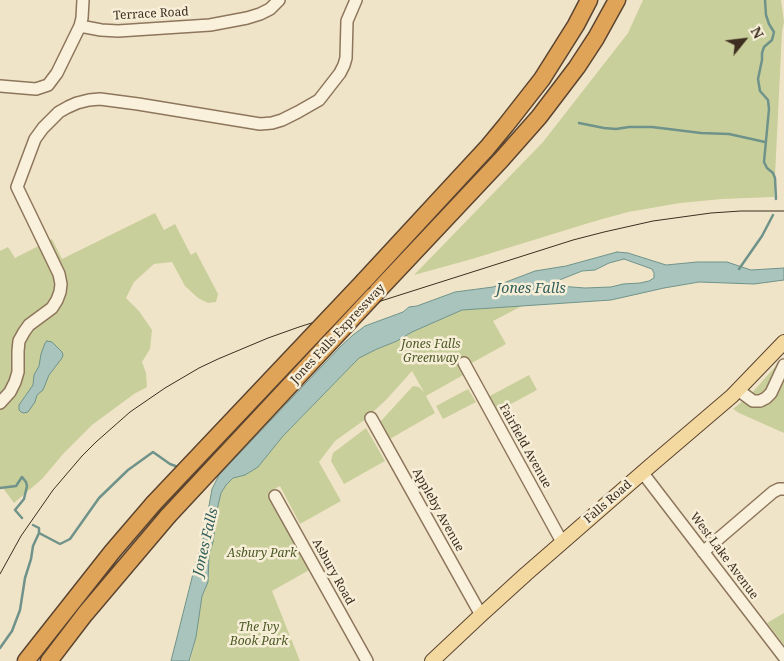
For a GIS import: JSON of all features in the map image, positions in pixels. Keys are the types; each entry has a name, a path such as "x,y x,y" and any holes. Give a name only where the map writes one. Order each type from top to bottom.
{"highway":[{"name":"Jones Falls Expressway","path":"26,661 106,560 154,504 487,148 546,73 589,0"},
{"name":"Jones Falls Expressway","path":"49,661 85,614 168,516 501,160 539,116 577,67 617,0"}],"main road":[{"name":"Falls Road","path":"432,661 562,542 738,390 784,343"}],"street":[{"path":"0,86 36,89 48,84 56,73 80,26 83,14 83,0"},
{"name":"Terrace Road","path":"80,26 118,31 210,25 260,14 270,10 279,0"},
{"path":"0,403 10,392 15,382 18,372 18,351 24,332 29,325 52,308 60,292 60,274 17,188 36,139 43,128 55,116 77,102 100,99 260,124 282,120 319,100 340,73 346,58 347,21 356,0"},
{"name":"Fairfield Avenue","path":"464,363 562,542"},
{"path":"738,390 753,401 760,401 766,398 771,393 784,366"},
{"name":"Appleby Avenue","path":"371,418 481,615"},
{"name":"West Lake Avenue","path":"642,472 784,657"},
{"path":"704,552 773,492 784,489"},
{"name":"Asbury Road","path":"275,496 367,661"}],"green space":[{"path":"643,0 781,0 784,22 774,197 680,203 628,212 414,275 543,142 628,33"},
{"path":"155,213 164,230 175,224 191,255 196,252 218,294 216,302 208,303 198,298 185,286 172,262 154,264 134,282 126,298 139,311 152,330 150,349 142,362 146,373 147,387 134,394 92,425 64,453 42,479 14,503 3,488 0,487 0,251 8,247 15,258 52,239 62,259"},
{"path":"522,306 493,321 506,344 470,364 462,358 456,358 465,374 426,396 435,413 388,440 380,422 413,386 419,387 424,392 412,371 386,400 363,421 335,441 319,462 341,501 300,524 280,486 269,492 311,569 272,591 300,661 190,661 196,637 202,596 208,582 209,555 213,542 217,510 221,493 226,485 233,478 245,475 258,467 283,436 359,358 462,310"},
{"path":"782,359 784,360 784,433 733,409 750,395"},
{"path":"529,375 537,390 496,412 488,397"},
{"name":"Jones Falls Greenway","path":"468,389 476,402 443,419 436,406"},
{"path":"366,428 385,461 344,484 331,461 333,453"},
{"path":"784,613 784,645 767,623"}],"water":[{"name":"Jones Falls","path":"617,252 628,253 666,265 727,262 751,270 784,268 784,280 754,284 699,282 611,300 462,310 359,358 283,436 258,467 245,475 233,478 221,493 209,555 208,582 202,596 196,637 189,661 171,661 202,545 212,489 219,475 341,346 365,326 403,312 409,307 417,306 455,292 493,287 535,271 566,266","holes":["624,259 652,269 654,278 640,283 585,288 546,285 582,271 595,270 609,263"]},
{"path":"47,341 52,342 62,352 62,358 49,375 43,390 37,395 35,402 28,412 21,412 19,405 33,385 34,375"}],"waterway":[{"path":"765,0 766,15 774,32 772,40 764,47 758,79 760,91 768,100 769,109 764,162 775,178 776,199"},
{"path":"579,123 616,129 652,127 701,133 729,134 765,142"},
{"path":"739,269 762,236 773,215"},
{"path":"227,437 239,428"},
{"path":"39,533 60,544 70,539 99,498 128,470 153,452 170,464 180,466"},
{"path":"0,488 16,486 22,477 26,482 24,499 15,510 22,518"},
{"path":"0,648 12,631 20,610 25,578 33,546 39,533 39,528 33,525"}],"tram line":[{"path":"0,574 21,536 53,490 96,442 130,412 165,388 218,359 299,327 573,240 653,221 711,213 784,211"}],"park label":[{"name":"Asbury Park","path":"262,554"},
{"name":"The Ivy Book Park","path":"259,635"}]}
